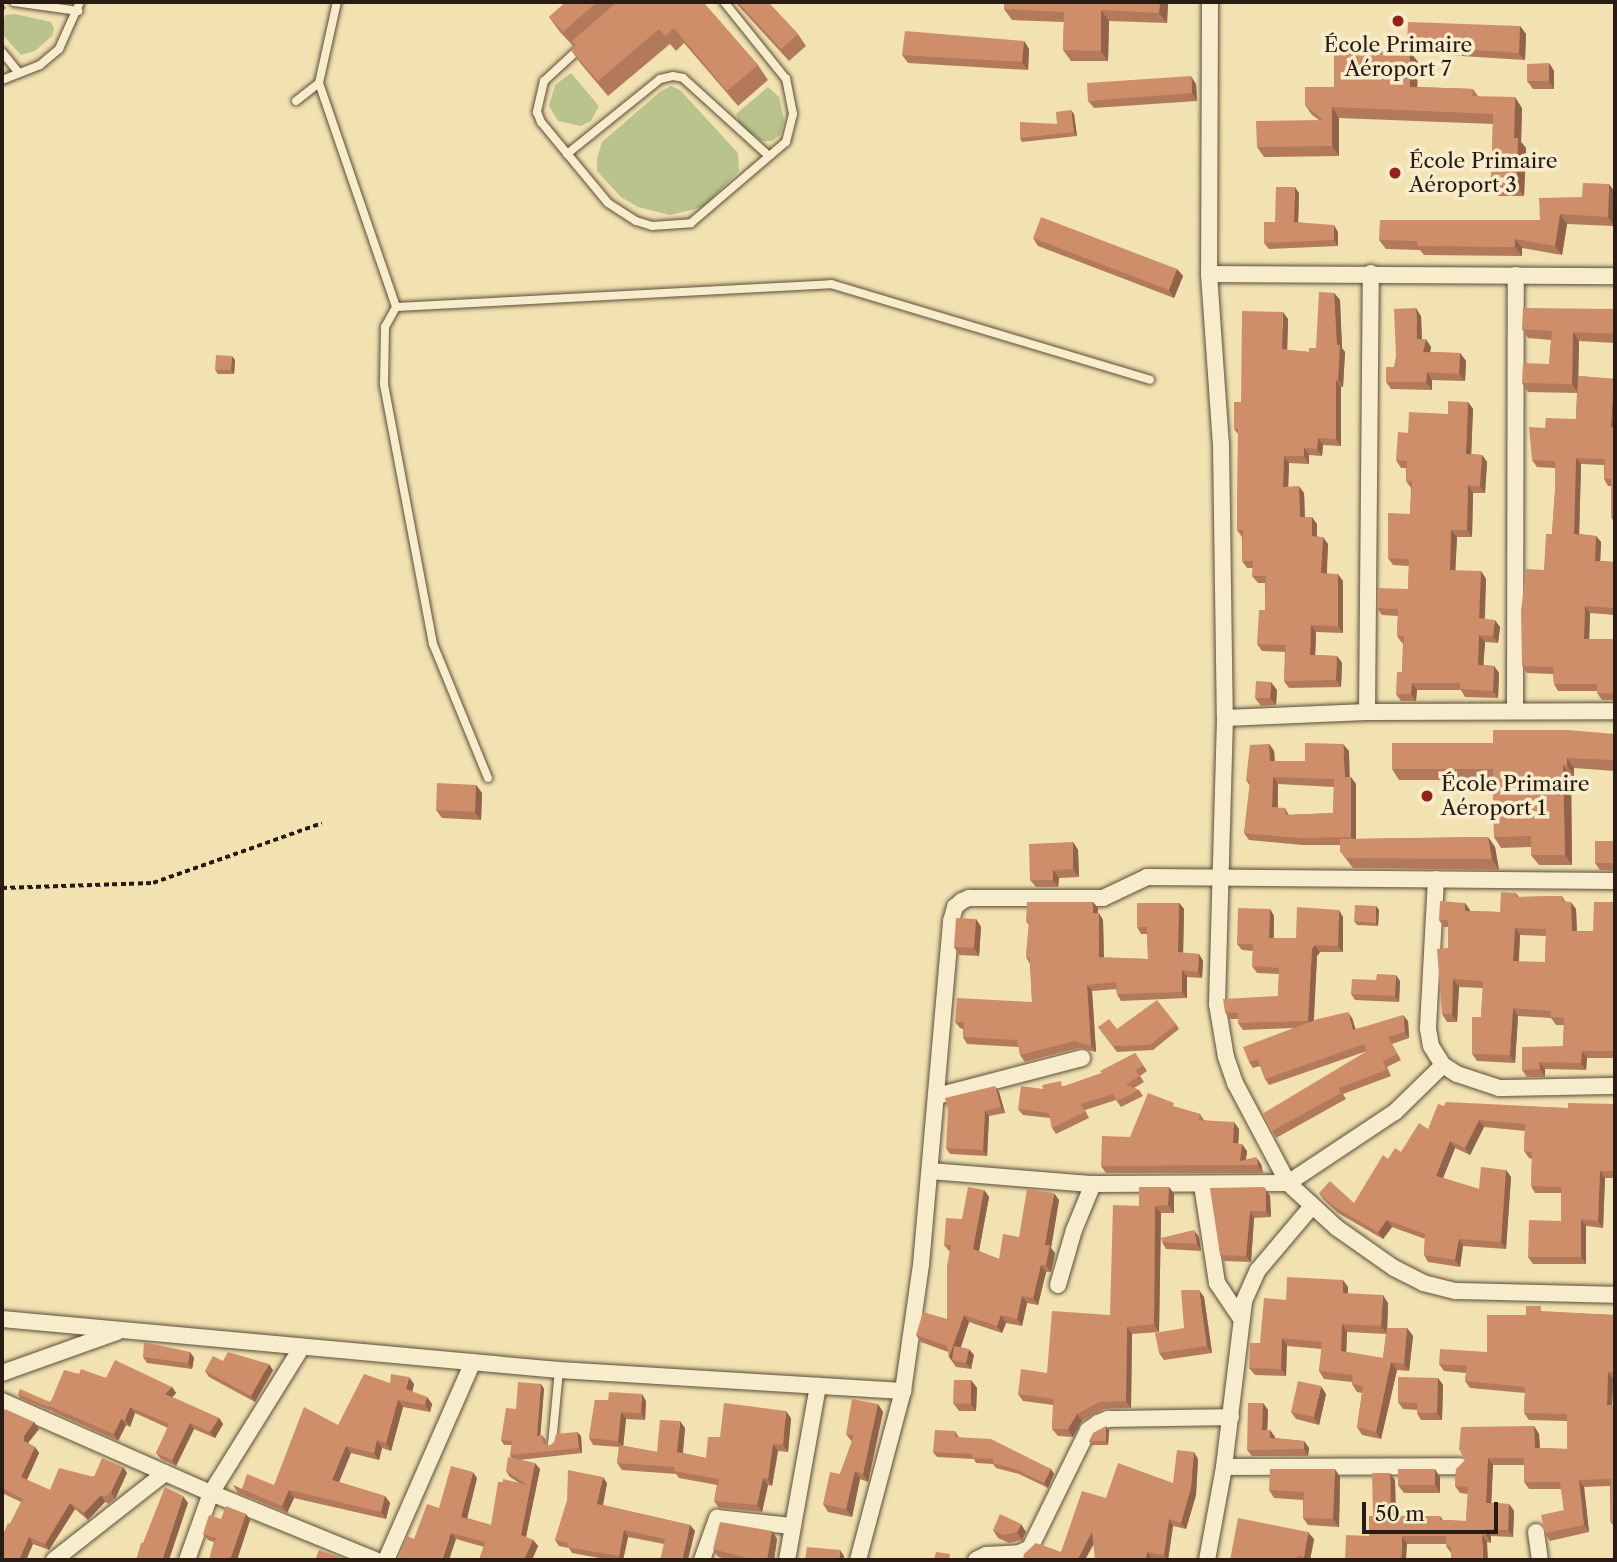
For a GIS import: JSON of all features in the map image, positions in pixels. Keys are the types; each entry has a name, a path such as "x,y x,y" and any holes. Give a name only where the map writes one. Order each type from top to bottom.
{"street":[{"path":"1210,2 1209,274 1221,444 1225,718 1223,877 1217,1004 1226,1057 1236,1083 1288,1184 1312,1206 1385,1262 1423,1283 1456,1291 1615,1295"},
{"path":"1367,712 1371,273"},
{"path":"1209,274 1615,276"},
{"path":"1515,711 1516,275"},
{"path":"1225,718 1367,712 1615,711"},
{"path":"858,1560 902,1391 921,1265 951,921 956,907 962,901 994,898 1103,898 1147,877 1615,881"},
{"path":"1436,879 1428,1029 1432,1046 1443,1065 1457,1074 1499,1088 1615,1086"},
{"path":"937,1097 1082,1058"},
{"path":"930,1171 1093,1184 1288,1184 1395,1112 1443,1065"},
{"path":"1058,1285 1074,1230 1093,1184"},
{"path":"1202,1185 1217,1283 1240,1317"},
{"path":"1207,1560 1231,1417 1240,1317 1249,1286 1258,1270 1312,1206"},
{"path":"2,1319 559,1370 902,1391"},
{"path":"123,1330 6,1372 2,1399 211,1493 375,1560"},
{"path":"187,1560 211,1493 302,1347"},
{"path":"386,1560 473,1362"},
{"path":"787,1560 818,1385"},
{"path":"976,1560 986,1555 1019,1553 1030,1548 1088,1430 1098,1423 1108,1419 1231,1417"},
{"path":"1224,1467 1460,1466"},
{"path":"54,1560 165,1473"},
{"path":"702,1560 717,1518 792,1526"},
{"path":"1536,1532 1540,1560"}],"lane":[{"path":"2,80 40,65 59,49 79,6 14,2"},
{"path":"337,2 319,83 396,307 385,327 384,384 433,645 488,778"},
{"path":"594,37 544,80 538,96 537,112 541,122 608,203 636,221 669,227 691,223 786,142 793,114 786,79 724,2"},
{"path":"2,52 19,73"},
{"path":"567,154 660,79 673,76 683,78 769,156"},
{"path":"296,101 319,83"},
{"path":"396,307 831,284 1150,380"},
{"path":"552,1444 559,1370"}],"path":[{"path":"2,888 153,883 322,823"}],"green space":[{"path":"15,14 51,22 54,29 52,36 35,51 21,55 2,34 5,15"},
{"path":"571,73 599,106 591,121 581,126 558,121 549,106 555,85"},
{"path":"671,86 680,90 738,153 739,171 703,207 670,215 638,207 621,197 597,171 597,158 602,142 661,91"},
{"path":"768,87 779,97 784,120 780,135 772,141 762,141 741,127 736,114"}],"building":[{"path":"566,2 597,2 563,32 549,17"},
{"path":"617,2 703,2 758,65 727,91 674,28 665,36 659,29 598,81 571,50 576,45 572,41"},
{"path":"738,2 768,2 798,34 781,49"},
{"path":"1004,2 1160,2 1159,13 1101,10 1101,51 1063,50 1064,12 1004,9"},
{"path":"1408,22 1520,26 1519,53 1407,45"},
{"path":"905,31 1024,41 1022,62 902,55"},
{"path":"1334,50 1410,52 1410,87 1473,89 1472,96 1515,97 1517,186 1491,185 1493,114 1332,107 1332,146 1257,147 1256,121 1323,120 1305,105 1305,87 1334,87"},
{"path":"1549,63 1549,81 1527,81 1527,64"},
{"path":"1191,76 1192,93 1088,101 1087,83"},
{"path":"1071,110 1074,132 1020,138 1020,122 1057,124 1056,112"},
{"path":"1583,183 1609,184 1608,217 1560,214 1555,246 1515,239 1515,247 1417,246 1417,241 1379,240 1380,220 1540,220 1539,198 1582,197"},
{"path":"1276,187 1295,187 1294,222 1334,225 1334,240 1264,243 1264,222 1275,222"},
{"path":"1041,217 1177,269 1169,290 1033,238"},
{"path":"1319,292 1334,293 1337,345 1340,345 1336,380 1336,439 1318,438 1317,449 1304,448 1304,456 1284,456 1283,487 1299,486 1300,517 1312,517 1312,536 1323,537 1321,573 1338,574 1338,626 1311,625 1310,655 1337,656 1336,680 1284,681 1286,645 1257,644 1259,610 1265,610 1266,576 1252,576 1253,561 1242,561 1243,530 1237,530 1238,429 1234,429 1234,402 1241,402 1242,311 1283,312 1282,349 1309,352 1309,348 1316,348"},
{"path":"1416,308 1417,339 1426,339 1423,352 1460,353 1459,374 1427,372 1426,382 1386,382 1386,367 1394,367 1396,356 1394,309"},
{"path":"1523,308 1615,309 1615,334 1573,332 1572,384 1522,383 1523,363 1549,364 1552,331 1522,329"},
{"path":"216,355 232,356 231,370 215,370"},
{"path":"1578,376 1615,379 1611,427 1615,428 1615,518 1611,517 1611,479 1604,479 1605,459 1576,458 1574,534 1596,536 1595,561 1615,562 1615,608 1585,606 1584,639 1615,639 1615,694 1597,693 1597,684 1554,684 1553,667 1522,666 1521,611 1526,569 1544,570 1546,534 1552,534 1555,491 1555,461 1532,460 1529,427 1545,428 1546,418 1576,419"},
{"path":"1448,401 1468,402 1466,454 1482,455 1480,486 1468,485 1467,530 1451,530 1450,570 1481,571 1479,618 1495,620 1493,636 1479,635 1478,665 1494,666 1493,691 1460,689 1460,683 1412,683 1411,694 1396,694 1397,672 1402,672 1404,636 1397,636 1398,609 1377,608 1378,588 1408,589 1409,559 1388,558 1388,513 1410,514 1412,481 1406,481 1407,461 1396,460 1398,432 1408,433 1409,412 1448,414"},
{"path":"1256,681 1271,682 1270,698 1255,698"},
{"path":"1493,730 1568,730 1615,734 1615,760 1567,758 1567,766 1563,765 1565,855 1531,855 1531,836 1494,837 1493,769 1392,769 1392,743 1493,743"},
{"path":"1305,743 1343,744 1345,777 1351,777 1351,837 1297,838 1244,833 1250,781 1246,780 1250,745 1269,744 1270,761 1305,761","holes":["1273,777 1334,779 1333,813 1285,815 1285,808 1272,807"]},
{"path":"437,783 476,785 475,812 436,810"},
{"path":"1488,837 1492,859 1346,858 1340,851 1340,839"},
{"path":"1595,841 1615,841 1615,863 1595,863"},
{"path":"1073,842 1073,869 1053,870 1053,880 1030,880 1029,844"},
{"path":"1501,892 1516,893 1516,897 1562,896 1562,901 1571,902 1572,931 1593,931 1594,902 1615,902 1615,1051 1582,1051 1581,1063 1539,1062 1540,1069 1522,1070 1522,1047 1563,1046 1564,1018 1551,1017 1551,1011 1513,1008 1510,1055 1472,1054 1472,1017 1481,1017 1483,981 1453,979 1452,1014 1442,1014 1437,949 1448,948 1448,920 1439,920 1440,901 1465,903 1465,911 1500,912","holes":["1515,928 1546,929 1545,962 1513,961"]},
{"path":"1027,902 1093,902 1093,913 1099,913 1099,957 1148,959 1147,927 1137,927 1137,903 1179,903 1178,952 1199,954 1198,972 1182,970 1182,992 1117,994 1116,982 1087,985 1091,1046 1075,1041 1020,1055 1017,1040 963,1037 964,1022 955,1022 957,998 1032,1002 1030,958 1026,957 1029,921 1026,921"},
{"path":"1355,905 1376,906 1376,923 1354,921"},
{"path":"1297,907 1339,910 1338,946 1315,945 1312,949 1308,1021 1238,1023 1238,1013 1225,1012 1223,999 1278,996 1279,968 1252,966 1253,944 1237,944 1238,908 1270,909 1269,938 1296,938"},
{"path":"956,918 976,919 974,948 954,947"},
{"path":"1377,974 1396,975 1395,996 1351,994 1352,979 1376,980"},
{"path":"1157,1000 1176,1024 1150,1045 1113,1046 1098,1027 1109,1019 1117,1029"},
{"path":"1348,1012 1353,1030 1403,1015 1405,1032 1388,1037 1397,1054 1383,1061 1386,1070 1339,1088 1341,1093 1272,1131 1262,1114 1367,1051 1364,1044 1265,1079 1258,1059 1249,1062 1243,1047 1318,1019"},
{"path":"1135,1053 1143,1065 1136,1070 1139,1076 1126,1085 1139,1090 1117,1101 1113,1094 1081,1104 1085,1112 1052,1128 1049,1113 1018,1109 1021,1086 1043,1089 1042,1085 1061,1081 1062,1087 1102,1073 1100,1071"},
{"path":"995,1086 1001,1107 985,1111 983,1150 946,1148 948,1110 945,1098"},
{"path":"1148,1093 1174,1103 1173,1106 1200,1114 1198,1120 1234,1122 1233,1143 1242,1144 1240,1161 1256,1157 1258,1165 1101,1166 1102,1136 1130,1137"},
{"path":"1446,1102 1568,1108 1568,1103 1615,1104 1615,1171 1600,1171 1598,1221 1581,1219 1581,1257 1528,1257 1529,1220 1561,1221 1561,1187 1531,1186 1532,1152 1524,1151 1525,1124 1479,1120 1465,1148 1450,1141 1436,1176 1479,1189 1481,1167 1506,1170 1501,1242 1459,1239 1455,1260 1424,1255 1425,1234 1387,1220 1378,1232 1333,1206 1319,1193 1330,1181 1354,1203 1383,1155 1388,1159 1395,1148 1401,1152 1419,1123 1428,1129 1438,1104 1444,1106"},
{"path":"968,1187 984,1190 973,1249 999,1259 1003,1234 1019,1237 1027,1189 1054,1193 1045,1245 1050,1245 1046,1265 1041,1265 1033,1298 1022,1296 1017,1319 1001,1315 997,1326 964,1315 949,1357 947,1346 916,1335 923,1312 947,1319 947,1266 951,1245 944,1245 946,1218 962,1219"},
{"path":"1139,1187 1169,1187 1168,1205 1155,1206 1154,1324 1127,1327 1126,1401 1099,1402 1077,1414 1068,1429 1052,1429 1054,1399 1018,1394 1021,1369 1047,1373 1052,1311 1110,1315 1113,1205 1139,1206"},
{"path":"1264,1187 1266,1211 1250,1211 1246,1256 1220,1255 1210,1188"},
{"path":"1194,1230 1197,1244 1162,1242 1161,1238"},
{"path":"1287,1277 1343,1280 1343,1293 1383,1295 1381,1326 1342,1324 1341,1351 1383,1358 1387,1328 1407,1328 1404,1364 1391,1362 1376,1432 1357,1427 1363,1386 1352,1384 1353,1375 1319,1371 1322,1342 1282,1338 1281,1369 1249,1368 1250,1343 1260,1343 1264,1298 1286,1300"},
{"path":"1181,1290 1199,1290 1207,1346 1159,1353 1155,1333 1184,1328"},
{"path":"1526,1306 1541,1306 1541,1311 1614,1315 1615,1372 1608,1372 1607,1405 1615,1405 1615,1521 1610,1521 1611,1479 1579,1480 1584,1525 1545,1533 1541,1515 1564,1510 1560,1482 1524,1482 1524,1458 1488,1458 1486,1503 1509,1504 1508,1530 1486,1529 1486,1535 1482,1535 1483,1560 1451,1560 1451,1547 1446,1546 1446,1536 1402,1536 1401,1560 1345,1560 1346,1535 1369,1536 1369,1516 1373,1516 1372,1473 1390,1473 1391,1516 1440,1516 1440,1520 1466,1521 1468,1487 1455,1486 1456,1469 1465,1460 1459,1449 1461,1427 1534,1426 1535,1448 1567,1449 1567,1414 1524,1413 1525,1387 1465,1381 1467,1366 1439,1364 1440,1349 1487,1352 1487,1315 1526,1315"},
{"path":"144,1342 190,1352 188,1363 143,1357"},
{"path":"954,1346 969,1349 966,1363 952,1360"},
{"path":"228,1352 269,1364 251,1396 205,1371 213,1356 223,1361"},
{"path":"115,1360 172,1387 165,1394 219,1418 210,1432 190,1423 172,1460 156,1453 169,1424 130,1407 125,1420 121,1419 114,1434 49,1406 64,1370 79,1374 81,1369 106,1378"},
{"path":"364,1374 390,1383 391,1374 409,1377 406,1389 427,1397 425,1405 398,1400 386,1443 377,1440 374,1453 346,1446 332,1480 385,1496 381,1512 289,1490 282,1506 242,1489 247,1474 274,1485 304,1407 338,1425"},
{"path":"1398,1377 1438,1378 1437,1413 1417,1413 1417,1403 1398,1402"},
{"path":"954,1380 971,1380 971,1404 953,1403"},
{"path":"1298,1381 1321,1386 1314,1417 1291,1412"},
{"path":"518,1382 541,1384 537,1436 542,1435 543,1443 549,1446 554,1442 556,1434 577,1432 579,1448 510,1455 512,1441 501,1440 506,1408 516,1409"},
{"path":"20,1389 50,1402 49,1406 18,1394"},
{"path":"609,1392 642,1394 641,1413 621,1412 618,1441 589,1438 595,1400 608,1401"},
{"path":"852,1399 878,1404 863,1474 855,1471 846,1509 823,1504 830,1472 840,1474 854,1435 846,1434"},
{"path":"724,1403 786,1411 783,1445 773,1444 768,1479 763,1478 757,1505 714,1501 719,1479 674,1471 675,1467 617,1463 620,1445 657,1452 660,1420 680,1421 677,1452 706,1458 708,1437 720,1437"},
{"path":"1248,1403 1263,1403 1262,1430 1270,1430 1270,1438 1304,1441 1304,1449 1247,1450"},
{"path":"5,1409 34,1422 24,1436 24,1441 35,1447 21,1477 50,1490 59,1468 94,1477 102,1458 123,1467 111,1492 104,1497 101,1495 84,1513 70,1503 45,1544 29,1537 19,1560 2,1560 2,1537 23,1499 2,1488 2,1415"},
{"path":"1106,1426 1106,1441 1089,1441 1093,1433"},
{"path":"935,1430 955,1431 955,1437 991,1439 1051,1469 1044,1483 1015,1469 993,1463 994,1459 972,1458 973,1454 933,1452"},
{"path":"1177,1450 1194,1452 1191,1488 1181,1523 1169,1519 1164,1555 1147,1552 1146,1560 1095,1560 1092,1532 1077,1560 1023,1560 1024,1554 1036,1543 1061,1552 1082,1491 1106,1498 1118,1463 1173,1483"},
{"path":"508,1457 535,1463 521,1535 533,1540 524,1560 479,1560 485,1542 451,1533 442,1560 398,1560 407,1536 414,1539 427,1504 439,1508 451,1466 473,1472 461,1517 491,1525 498,1482 503,1482 503,1479 528,1485 506,1471"},
{"path":"1270,1469 1335,1469 1333,1519 1303,1518 1304,1492 1269,1490"},
{"path":"1398,1469 1435,1469 1435,1485 1398,1485"},
{"path":"568,1470 603,1477 597,1504 690,1525 682,1560 660,1560 665,1539 624,1530 619,1556 568,1547 568,1543 555,1540 567,1501"},
{"path":"165,1487 183,1496 162,1560 136,1560 141,1543"},
{"path":"226,1506 246,1514 230,1560 209,1560 216,1538 203,1534 209,1515 221,1519"},
{"path":"1000,1514 1021,1524 1017,1532 1003,1535 993,1530"},
{"path":"1238,1518 1308,1532 1304,1557 1298,1556 1298,1560 1230,1560"},
{"path":"720,1522 772,1531 767,1560 754,1560 713,1549"},
{"path":"807,1547 840,1550 839,1560 805,1560"},
{"path":"319,1550 348,1560 315,1560"},
{"path":"936,1552 950,1554 949,1560 934,1560"}],"place":[{"name":"École Primaire Aéroport 7","path":"1398,21"},
{"name":"École Primaire Aéroport 3","path":"1395,173"},
{"name":"École Primaire Aéroport 1","path":"1427,796"}]}
